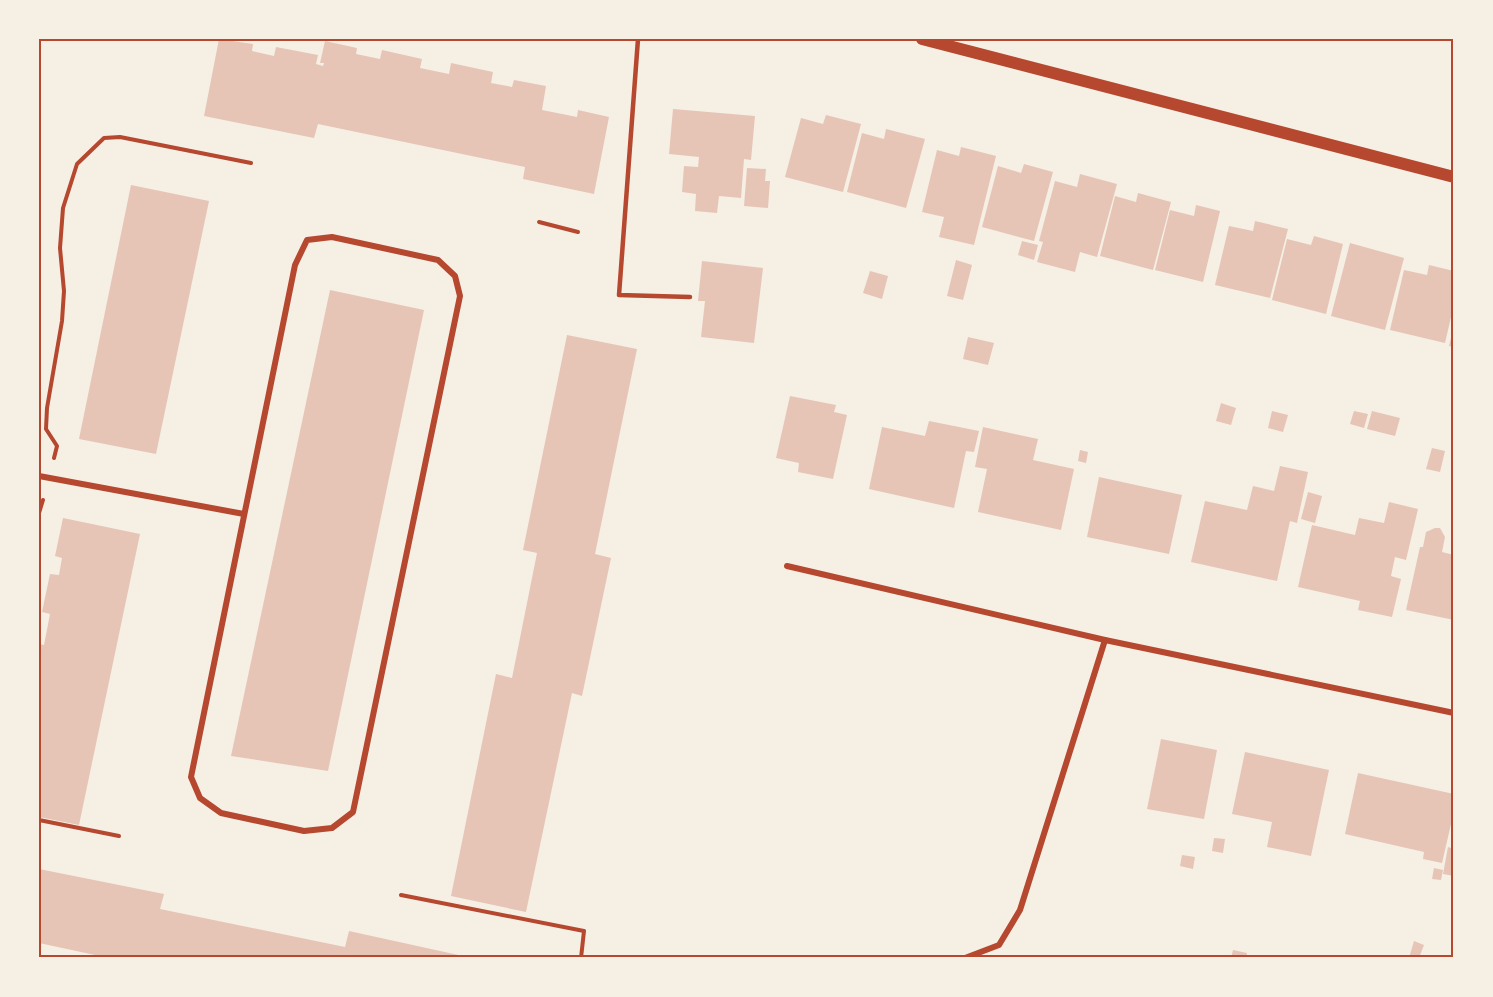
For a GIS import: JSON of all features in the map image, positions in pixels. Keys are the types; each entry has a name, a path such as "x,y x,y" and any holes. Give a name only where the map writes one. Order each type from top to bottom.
{"main road":[{"path":"922,39 1454,177"}],"street":[{"path":"332,237 438,260 455,276 460,296 353,812 332,828 304,831 221,813 200,798 191,777 244,514 295,265 307,240 332,237"},
{"path":"39,476 244,514"},
{"path":"786,566 1105,640 1454,713"},
{"path":"965,958 999,945 1020,910 1105,640"}],"lane":[{"path":"638,39 619,294 690,297"}],"path":[{"path":"39,513 57,446 46,429 47,408 62,321 64,291 60,248 63,208 77,164 104,138 120,137 251,163"},
{"path":"539,222 578,232"},
{"path":"39,820 119,836"},
{"path":"401,895 584,931 581,958"}],"building":[{"path":"219,39 253,44 252,51 274,56 276,47 318,55 316,64 323,66 324,63 320,63 325,41 357,48 356,54 380,59 382,50 422,59 420,68 449,74 451,63 493,72 491,83 512,87 514,80 546,86 542,110 577,117 578,110 609,117 594,194 523,179 525,167 318,124 314,138 204,116"},
{"path":"673,109 755,116 751,160 744,159 741,198 719,196 717,213 695,211 696,194 682,192 684,166 698,167 699,157 669,154"},
{"path":"826,115 861,124 843,192 785,177 801,118 823,124"},
{"path":"886,129 925,139 906,208 847,192 862,133 884,139"},
{"path":"961,147 996,156 974,245 939,237 944,217 922,212 937,150 959,156"},
{"path":"1024,164 1053,172 1034,241 982,227 998,166 1021,173"},
{"path":"747,168 766,169 765,181 770,181 768,208 744,206"},
{"path":"1080,174 1117,184 1097,257 1080,252 1075,272 1037,262 1043,242 1039,241 1055,181 1077,187"},
{"path":"131,185 209,201 156,454 79,439"},
{"path":"1138,193 1171,202 1153,270 1100,256 1115,196 1136,202"},
{"path":"1196,205 1220,211 1203,282 1155,270 1170,210 1194,216"},
{"path":"1255,221 1288,229 1270,298 1215,285 1229,226 1253,231"},
{"path":"1314,236 1343,244 1326,314 1272,300 1287,239 1311,245"},
{"path":"1022,241 1038,245 1034,260 1018,255"},
{"path":"1350,243 1404,258 1385,330 1331,316"},
{"path":"956,260 972,265 963,300 947,296"},
{"path":"702,261 763,268 754,343 701,337 705,301 698,301"},
{"path":"1429,265 1454,271 1454,304 1445,343 1390,330 1404,270 1427,275"},
{"path":"870,271 888,276 882,299 863,293"},
{"path":"330,290 424,310 328,771 231,756"},
{"path":"1454,330 1454,347 1449,346"},
{"path":"567,335 637,349 595,554 611,558 582,696 572,693 526,912 451,896 496,674 512,678 537,553 523,550"},
{"path":"968,337 994,343 988,365 963,359"},
{"path":"790,396 836,405 834,412 847,415 833,479 798,472 799,463 776,458"},
{"path":"1221,403 1236,408 1231,425 1216,421"},
{"path":"1272,411 1288,415 1283,432 1268,428"},
{"path":"1354,411 1368,414 1364,428 1350,424"},
{"path":"1372,411 1400,418 1395,436 1367,429"},
{"path":"929,421 979,431 974,452 966,451 954,508 869,489 882,427 925,436"},
{"path":"983,427 1038,439 1033,460 1074,469 1061,530 978,512 987,469 975,467"},
{"path":"1432,448 1445,451 1440,472 1426,469"},
{"path":"1080,450 1088,452 1086,463 1078,461"},
{"path":"1280,466 1308,472 1297,523 1290,521 1277,581 1191,562 1205,501 1247,510 1253,486 1274,491"},
{"path":"1099,477 1182,495 1169,554 1087,537"},
{"path":"1308,492 1322,496 1315,523 1301,519"},
{"path":"1389,502 1418,509 1406,560 1395,557 1391,576 1401,579 1392,617 1358,610 1360,601 1298,587 1312,525 1355,535 1359,518 1384,523"},
{"path":"63,518 140,534 79,825 39,817 39,644 44,645 50,614 42,612 50,574 59,575 62,558 55,556"},
{"path":"1440,528 1445,537 1442,552 1454,555 1454,620 1406,610 1420,547 1423,547 1426,532"},
{"path":"1161,739 1217,750 1204,819 1147,809"},
{"path":"1245,752 1329,770 1311,856 1267,847 1272,822 1232,814"},
{"path":"1358,773 1454,794 1454,811 1442,863 1423,859 1424,852 1345,834"},
{"path":"1214,838 1225,839 1223,853 1212,851"},
{"path":"1448,847 1454,849 1454,876 1443,874"},
{"path":"1182,855 1195,857 1193,869 1180,866"},
{"path":"1434,868 1443,870 1441,880 1432,879"},
{"path":"39,869 164,894 160,909 345,947 349,931 472,958 109,958 39,943"},
{"path":"1414,941 1424,945 1419,958 1409,958"},
{"path":"1233,950 1247,953 1246,958 1231,958"}]}
